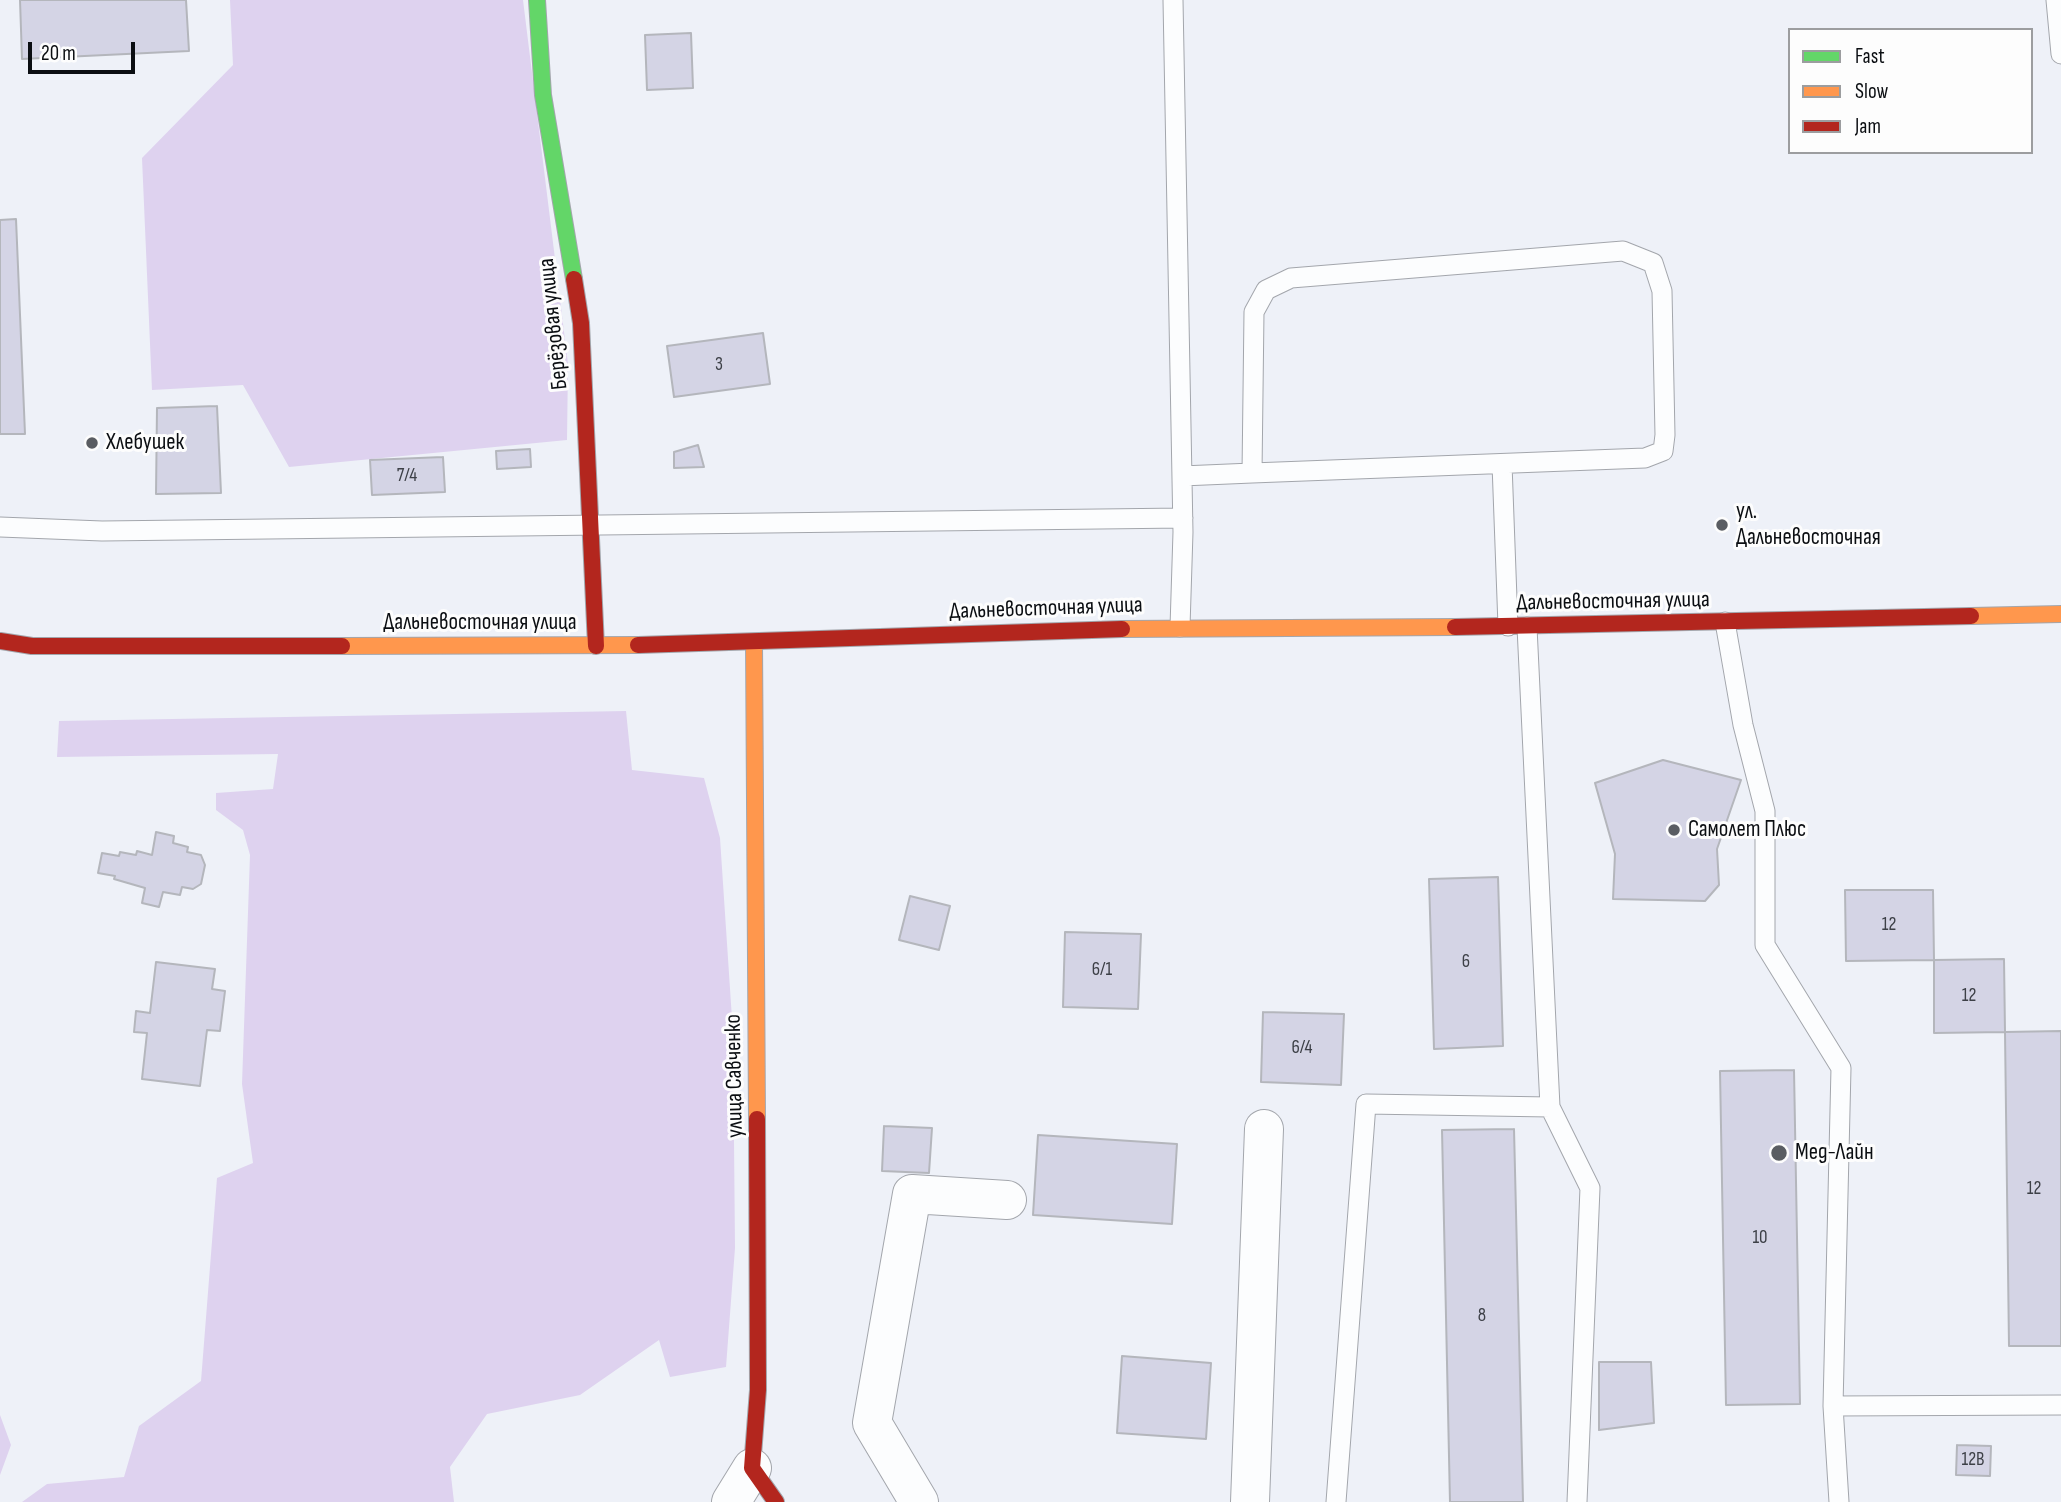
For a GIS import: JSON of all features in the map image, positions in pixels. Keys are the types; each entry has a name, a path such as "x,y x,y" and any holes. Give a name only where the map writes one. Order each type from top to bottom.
{"main road":[{"name":"Берёзовая улица","path":"537,0 543,95 581,323 596,646"},
{"name":"Дальневосточная улица","path":"32,646 596,646 1180,627 1518,627 2061,614"},
{"path":"0,641 32,646"},
{"name":"улица Савченко","path":"752,1468 758,1390 754,642"},
{"path":"0,656 32,646"},
{"path":"752,1468 776,1502"}],"street":[{"path":"1250,1502 1264,1129"},
{"path":"919,1502 872,1423 912,1194 1007,1200"},
{"path":"731,1502 752,1468"}],"lane":[{"path":"1173,0 1183,518 1180,627"},
{"path":"2056,0 2061,52"},
{"path":"1182,476 1645,458 1663,451 1665,435 1662,292 1653,263 1623,251 1291,278 1266,290 1254,312 1252,473"},
{"path":"1502,464 1518,627 1549,1107 1590,1188 1577,1502"},
{"path":"0,527 102,531 1183,518"},
{"path":"1725,622 1743,725 1765,811 1765,944 1841,1068 1833,1406 1839,1502"},
{"path":"1336,1502 1366,1104 1549,1107"},
{"path":"1833,1406 2061,1405"}],"shaded area":[{"path":"230,0 523,0 568,364 567,440 289,467 243,385 152,390 142,158 233,65"},
{"path":"626,711 632,770 704,778 720,838 733,1034 735,1248 726,1367 670,1377 659,1340 580,1395 487,1414 450,1467 454,1502 22,1502 47,1484 124,1477 139,1426 201,1381 217,1178 253,1163 242,1084 250,855 243,830 216,810 216,793 273,789 278,754 57,757 59,721"},
{"path":"0,1415 11,1445 0,1475"}],"building":[{"path":"20,0 186,0 189,51 22,59"},
{"path":"691,33 693,88 647,90 645,35"},
{"path":"16,219 25,434 0,434 0,220"},
{"path":"763,333 770,384 674,397 667,346"},
{"path":"217,406 221,493 156,494 157,408"},
{"path":"698,445 704,467 674,468 674,452"},
{"path":"530,449 531,467 497,469 496,451"},
{"path":"443,457 445,492 372,495 370,460"},
{"path":"1663,760 1741,780 1717,849 1719,885 1705,901 1613,899 1615,854 1595,783"},
{"path":"156,832 174,836 173,843 188,847 187,852 201,855 205,865 201,884 193,889 182,887 180,895 163,892 159,907 142,903 145,888 114,879 115,876 98,873 102,853 119,856 120,852 136,855 137,851 152,855"},
{"path":"1498,877 1503,1046 1434,1049 1429,879"},
{"path":"1845,890 1933,890 1934,960 1846,961"},
{"path":"910,896 950,906 939,950 899,940"},
{"path":"1065,932 1141,934 1138,1009 1063,1007"},
{"path":"2004,959 2005,1032 1934,1033 1934,960"},
{"path":"156,962 215,969 212,989 225,991 220,1031 207,1030 200,1086 142,1079 147,1033 134,1032 136,1011 150,1013"},
{"path":"1263,1012 1344,1014 1341,1085 1261,1082"},
{"path":"2061,1031 2061,1346 2009,1346 2005,1032"},
{"path":"1794,1070 1800,1404 1726,1405 1720,1071"},
{"path":"884,1126 932,1128 929,1173 882,1171"},
{"path":"1514,1129 1523,1502 1450,1502 1442,1130"},
{"path":"1038,1135 1177,1144 1172,1224 1033,1215"},
{"path":"1122,1356 1211,1363 1206,1439 1117,1433"},
{"path":"1599,1362 1651,1362 1654,1423 1599,1430"},
{"path":"1957,1445 1991,1446 1990,1476 1956,1475"}],"traffic: fast":[{"path":"537,0 543,95 574,279"}],"traffic: slow":[{"path":"1971,616 2061,614"},
{"path":"1122,629 1455,627"},
{"path":"754,642 757,1119"},
{"path":"342,646 638,645"}],"traffic: jam":[{"path":"574,279 581,323 596,646"},
{"path":"1455,627 1971,616"},
{"path":"638,645 1122,629"},
{"path":"0,641 32,646 342,646"},
{"path":"757,1119 758,1390 752,1468 776,1502"}],"place":[{"name":"Хлебушек","path":"92,443"},
{"name":"ул. Дальневосточная","path":"1722,525"},
{"name":"Самолет Плюс","path":"1674,830"},
{"name":"Мед-Лайн","path":"1779,1153"}]}
